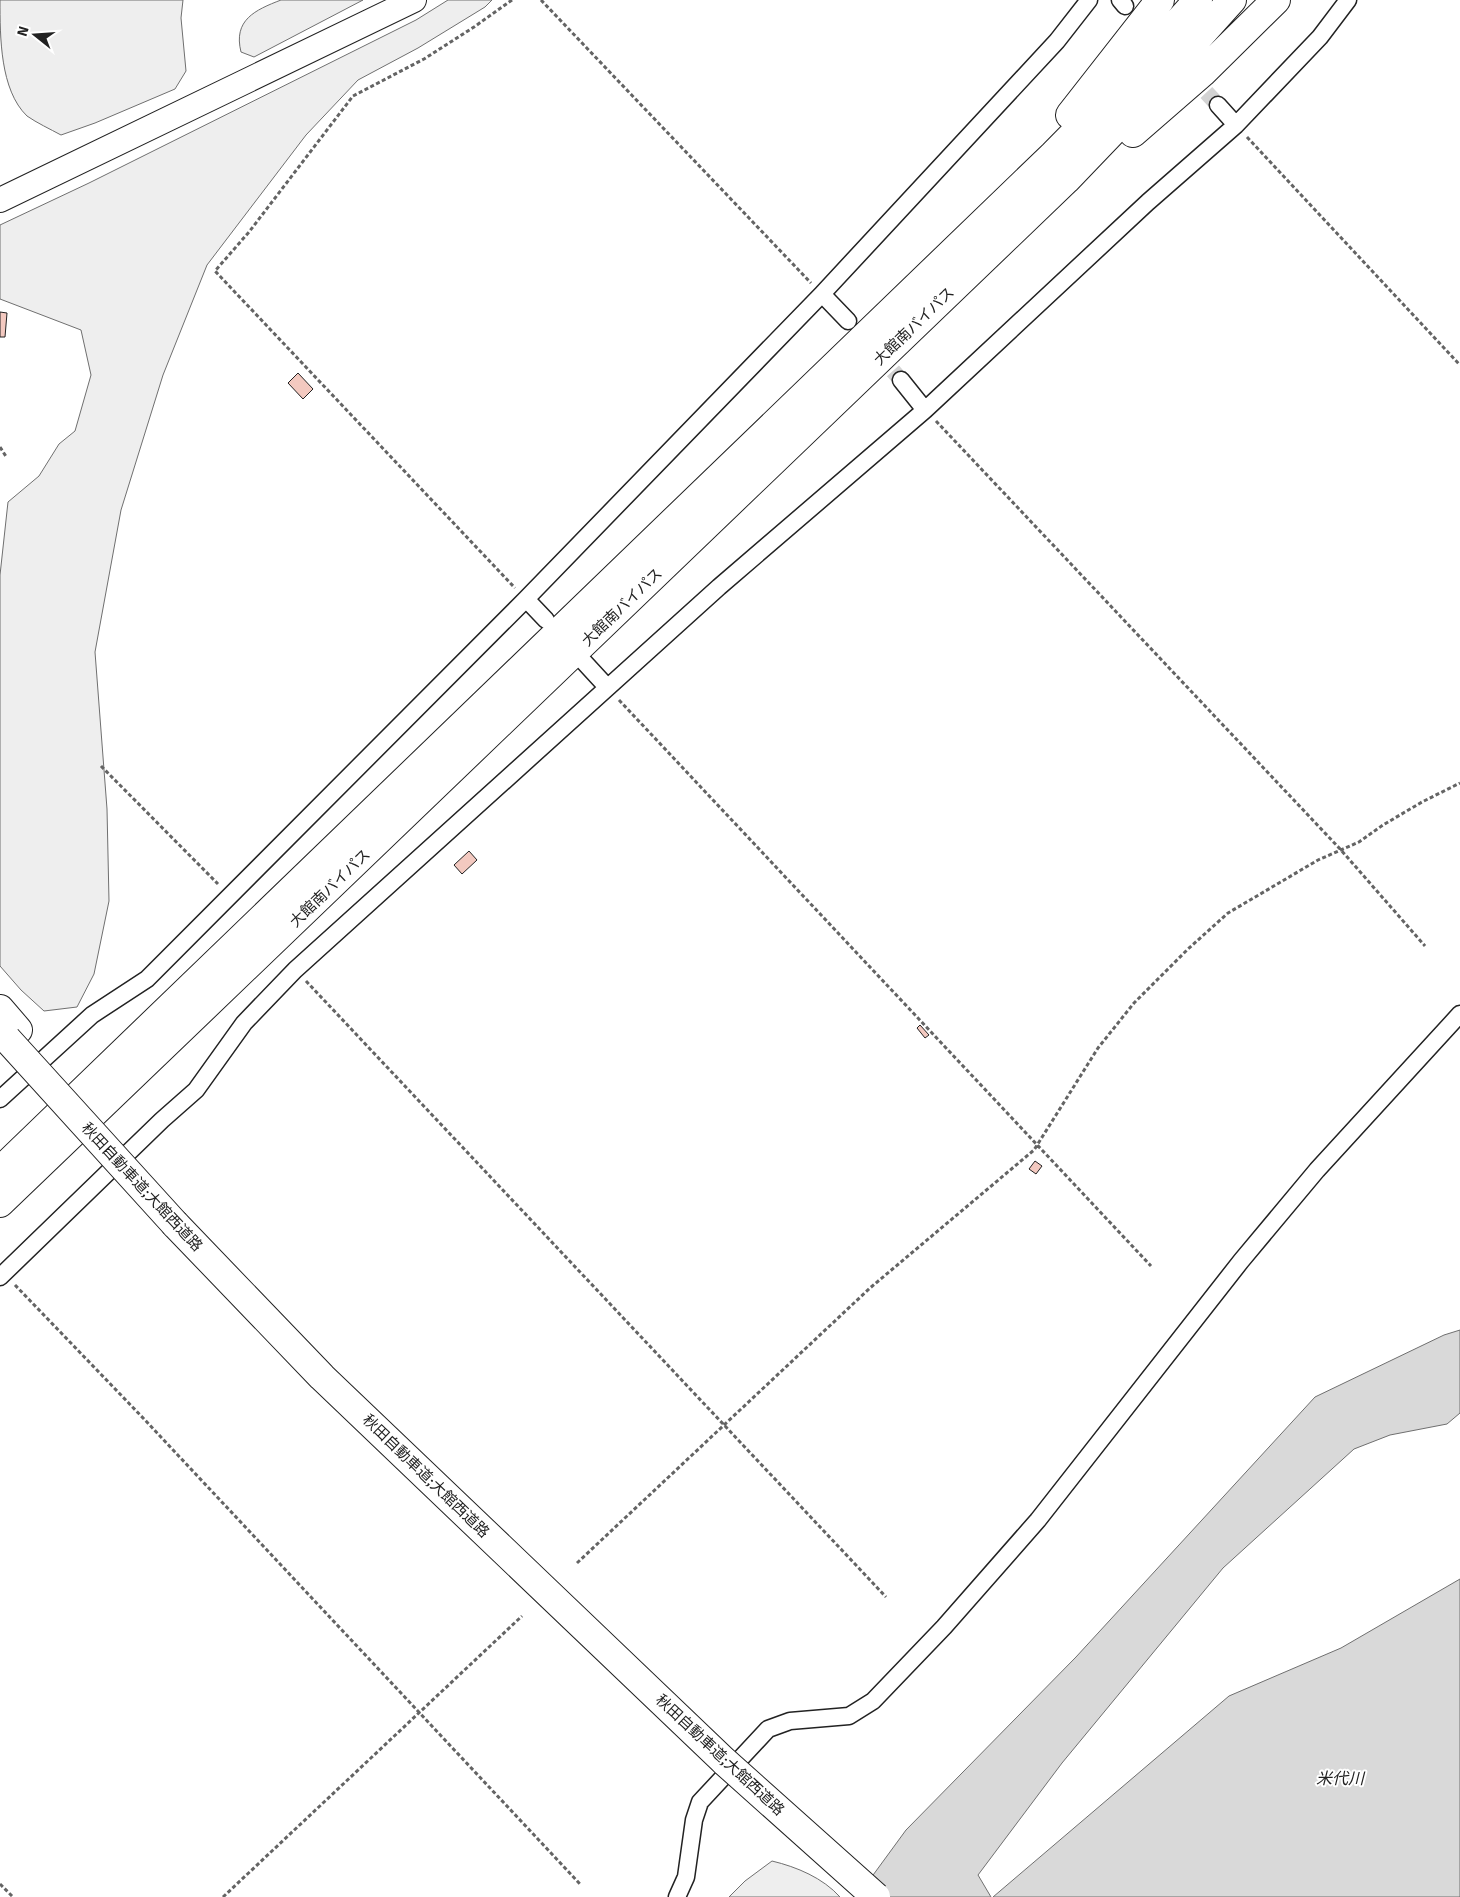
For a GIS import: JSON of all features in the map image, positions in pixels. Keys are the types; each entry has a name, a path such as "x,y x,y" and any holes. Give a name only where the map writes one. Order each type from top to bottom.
{"highway":[{"path":"911,311 987,212 1034,159 1093,87 1160,0"},
{"name":"大館南バイパス","path":"0,1203 182,1029 911,311 1053,155 1119,88 1198,0"},
{"name":"大館南バイパス","path":"0,1170 88,1083 911,311 1073,173 1134,109 1232,0"},
{"path":"911,311 1202,73 1276,0"},
{"name":"秋田自動車道;大館西道路","path":"0,1009 8,1033 175,1224 322,1377 725,1762 876,1897"},
{"path":"0,1225 182,1029"},
{"path":"0,1165 88,1083"}],"street":[{"path":"0,200 414,0"},
{"path":"0,1099 92,1016 147,979 526,599 822,294 1044,54 1089,0"},
{"path":"2,1276 162,1120 196,1090 244,1022 295,970 719,587 925,410 1148,202 1236,125 1320,37 1348,0"},
{"path":"1218,105 1236,125"},
{"path":"822,294 848,322"},
{"path":"901,380 925,410"},
{"path":"526,599 546,620"},
{"path":"584,662 607,687"},
{"path":"677,1897 686,1877 694,1820 700,1802 768,1729 790,1721 849,1716 873,1701 944,1627 1038,1520 1241,1261 1317,1170 1460,1014"}],"path":[{"path":"512,0 424,59 353,96 249,232 215,271 526,599"},
{"path":"541,0 822,294"},
{"path":"1236,125 1460,365"},
{"path":"925,410 1341,850 1424,946"},
{"path":"0,447 7,458"},
{"path":"607,687 1151,1266"},
{"path":"101,766 229,895"},
{"path":"577,1563 870,1288 1026,1158 1038,1145 1098,1048 1134,1003 1188,949 1228,913 1318,860 1359,842 1422,802 1460,784"},
{"path":"295,970 886,1597"},
{"path":"2,1276 145,1420 580,1884"},
{"path":"223,1897 522,1616"},
{"path":"0,1884 13,1897"}],"shaded area":[{"path":"0,0 183,0 181,18 186,71 175,89 95,123 61,135 27,116 11,92 1,46"},
{"path":"281,0 363,0 254,57 241,52 239,41 243,24 255,12"},
{"path":"448,0 492,0 485,7 418,48 358,80 306,135 207,265 163,375 121,510 95,652 107,809 109,901 94,974 77,1007 44,1011 21,990 0,966 0,575 8,502 39,476 59,444 75,431 91,375 81,330 0,299 0,225 89,183 416,20"},
{"path":"772,1861 791,1866 809,1874 826,1884 840,1897 729,1897 745,1881"}],"water":[{"path":"1460,1330 1460,1413 1447,1424 1390,1435 1354,1449 1223,1568 1062,1763 978,1875 991,1897 857,1897 906,1830 1076,1657 1315,1397 1444,1335"},
{"name":"米代川","path":"1460,1579 1460,1897 993,1897 1229,1696 1341,1648"}],"building":[{"path":"0,312 7,313 5,337 0,337"},
{"path":"298,373 313,389 303,399 288,383"},
{"path":"469,851 477,860 462,874 454,865"},
{"path":"920,1025 929,1035 925,1038 917,1028"},
{"path":"1035,1161 1042,1166 1036,1174 1029,1169"}],"tunnel":[{"path":"1190,75 1218,105"},
{"path":"877,353 901,380"}]}
